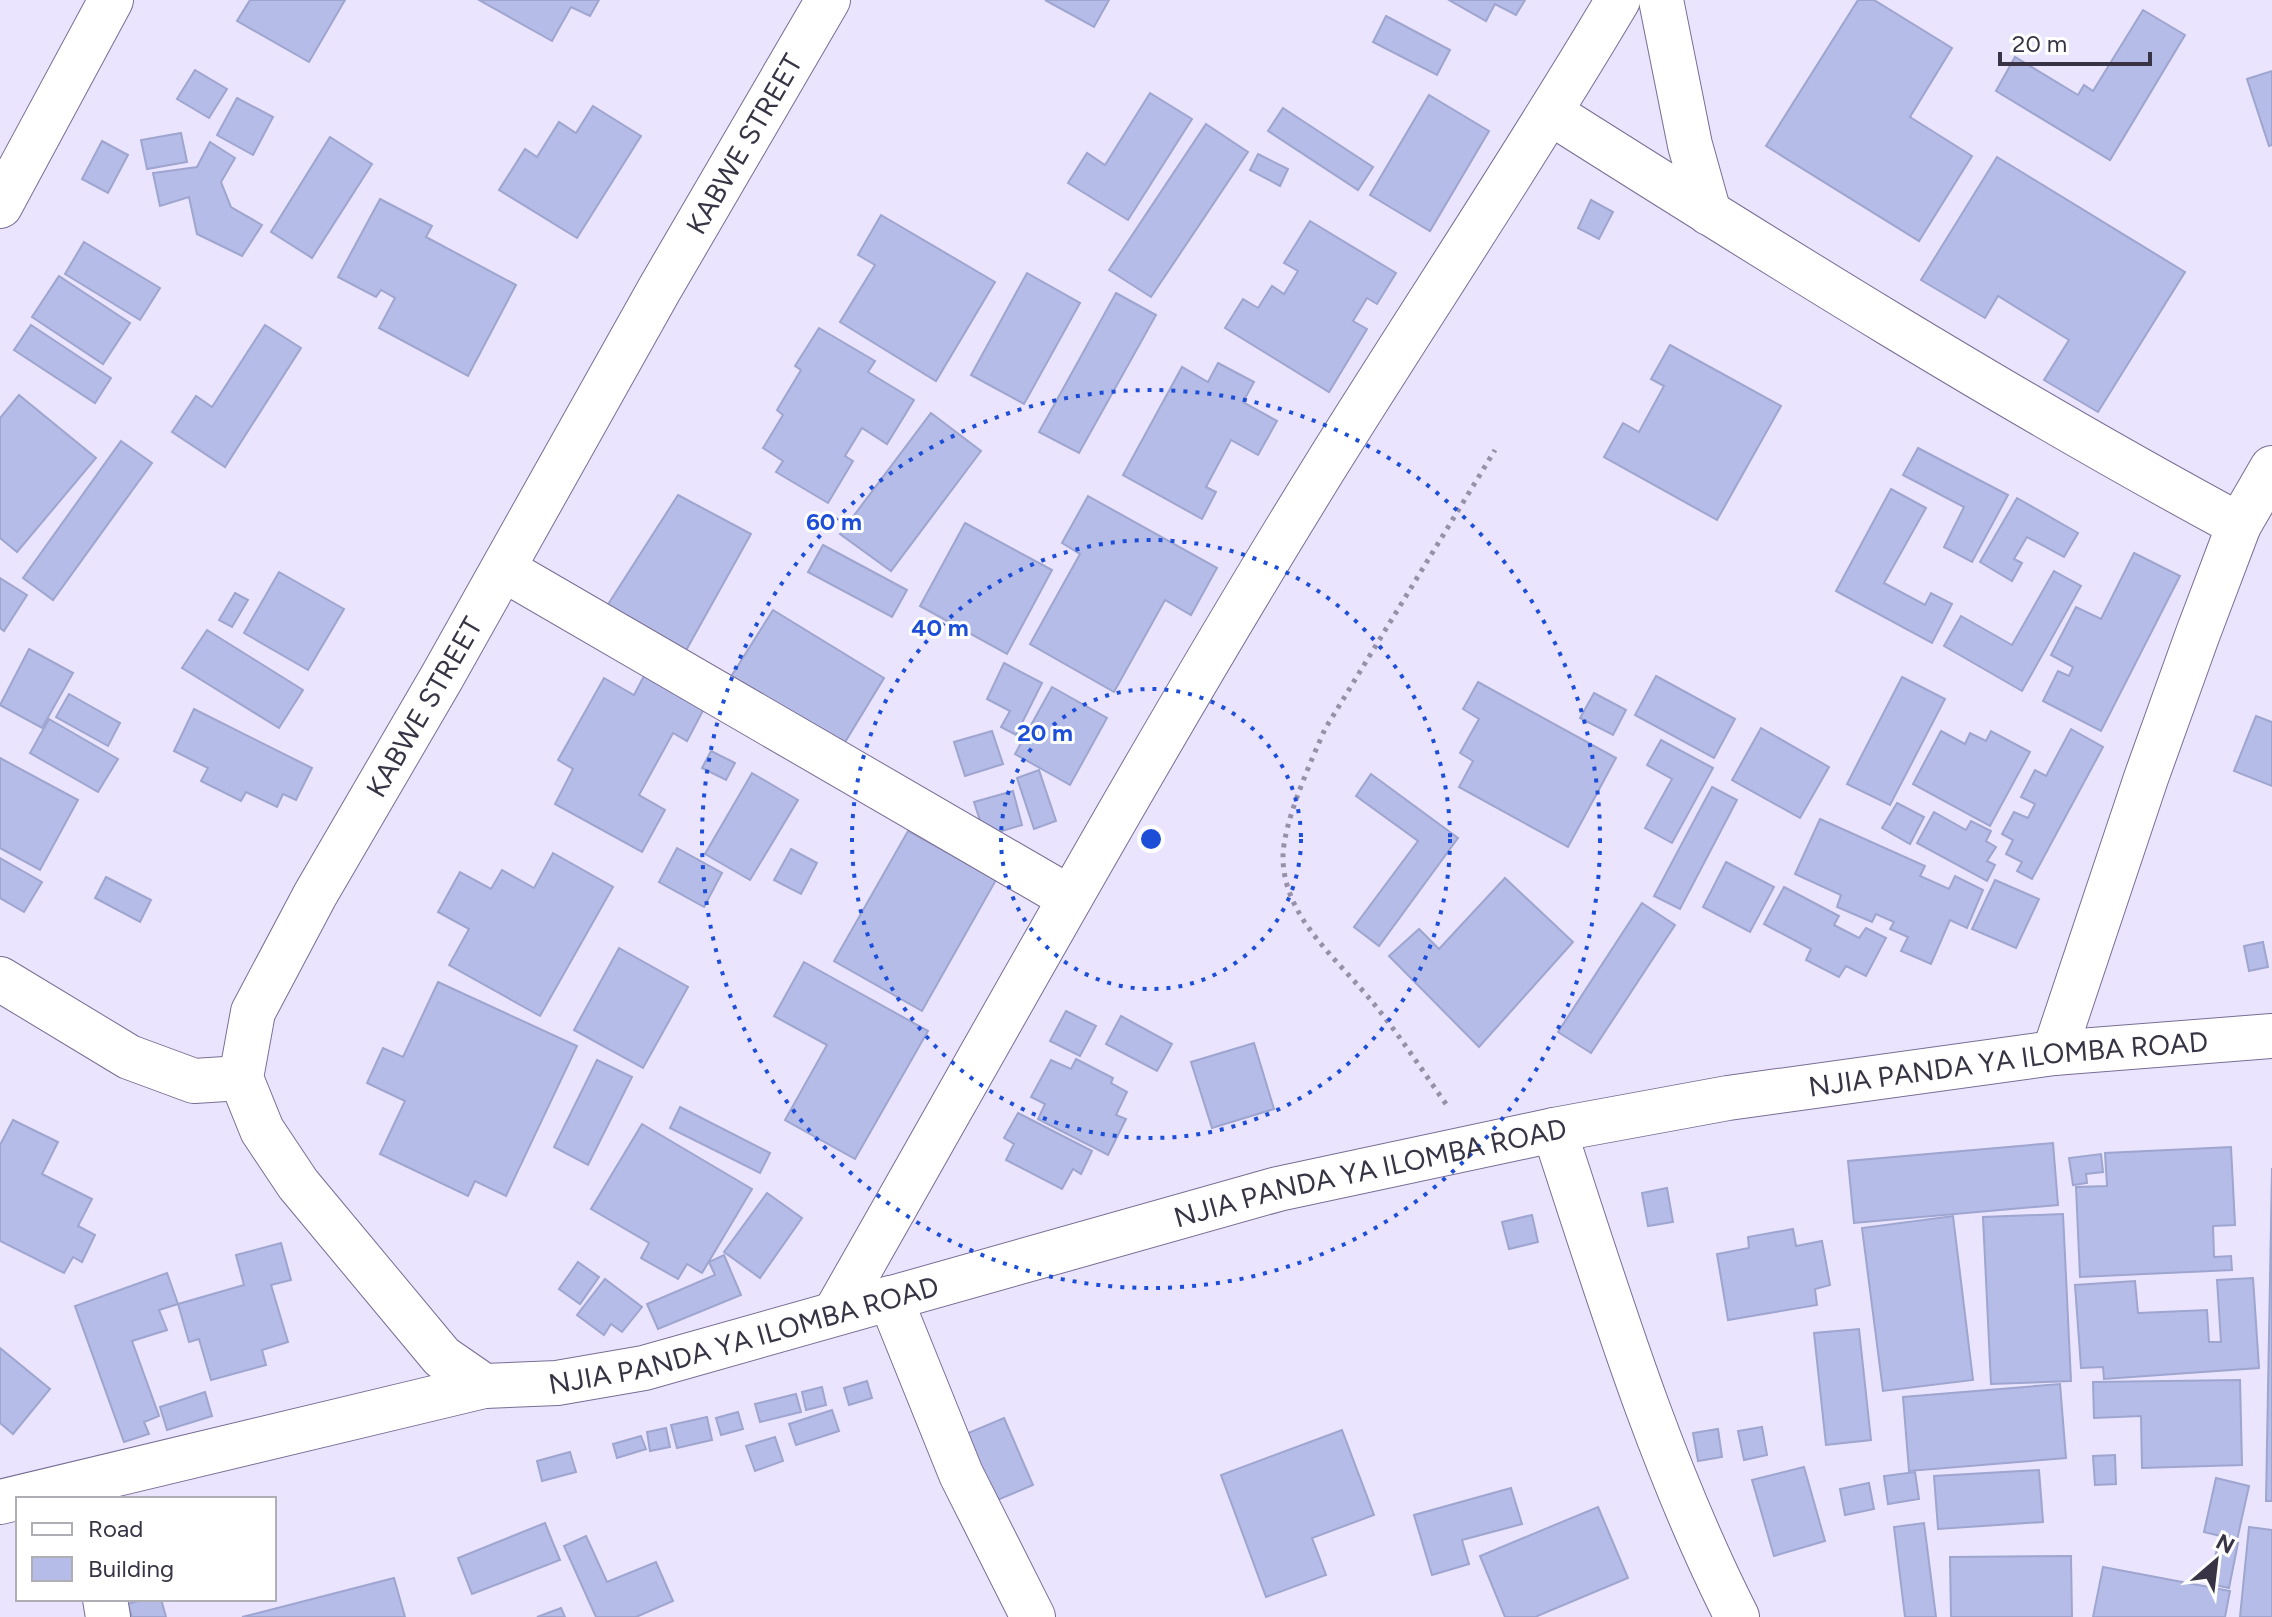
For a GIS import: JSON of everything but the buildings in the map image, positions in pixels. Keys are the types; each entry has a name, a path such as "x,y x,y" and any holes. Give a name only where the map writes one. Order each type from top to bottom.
{"street":[{"path":"0,206 111,0"},
{"name":"KABWE STREET","path":"241,1078 253,1012 315,895 659,290 828,0"},
{"path":"835,1313 1070,898 1327,464 1551,113 1618,0"},
{"path":"1661,0 1690,145 1709,213"},
{"path":"1551,113 1929,350 2102,451 2239,525"},
{"path":"2054,1053 2146,778 2239,525 2272,468"},
{"path":"503,569 1070,898"},
{"path":"0,979 129,1057 194,1081 241,1078 262,1130 298,1184 442,1357 484,1386"},
{"name":"NJIA PANDA YA ILOMBA ROAD","path":"39,1497 86,1491 484,1386 557,1383 644,1368 1278,1189 1554,1130 1728,1098 2054,1053 2272,1036"},
{"path":"1554,1130 1671,1468 1709,1562 1737,1617"},
{"path":"890,1298 961,1474 1033,1617"}],"path":[{"path":"1476,1147 1376,1006 1311,931 1294,906 1286,884 1283,854 1304,777 1325,729 1495,450"}]}
